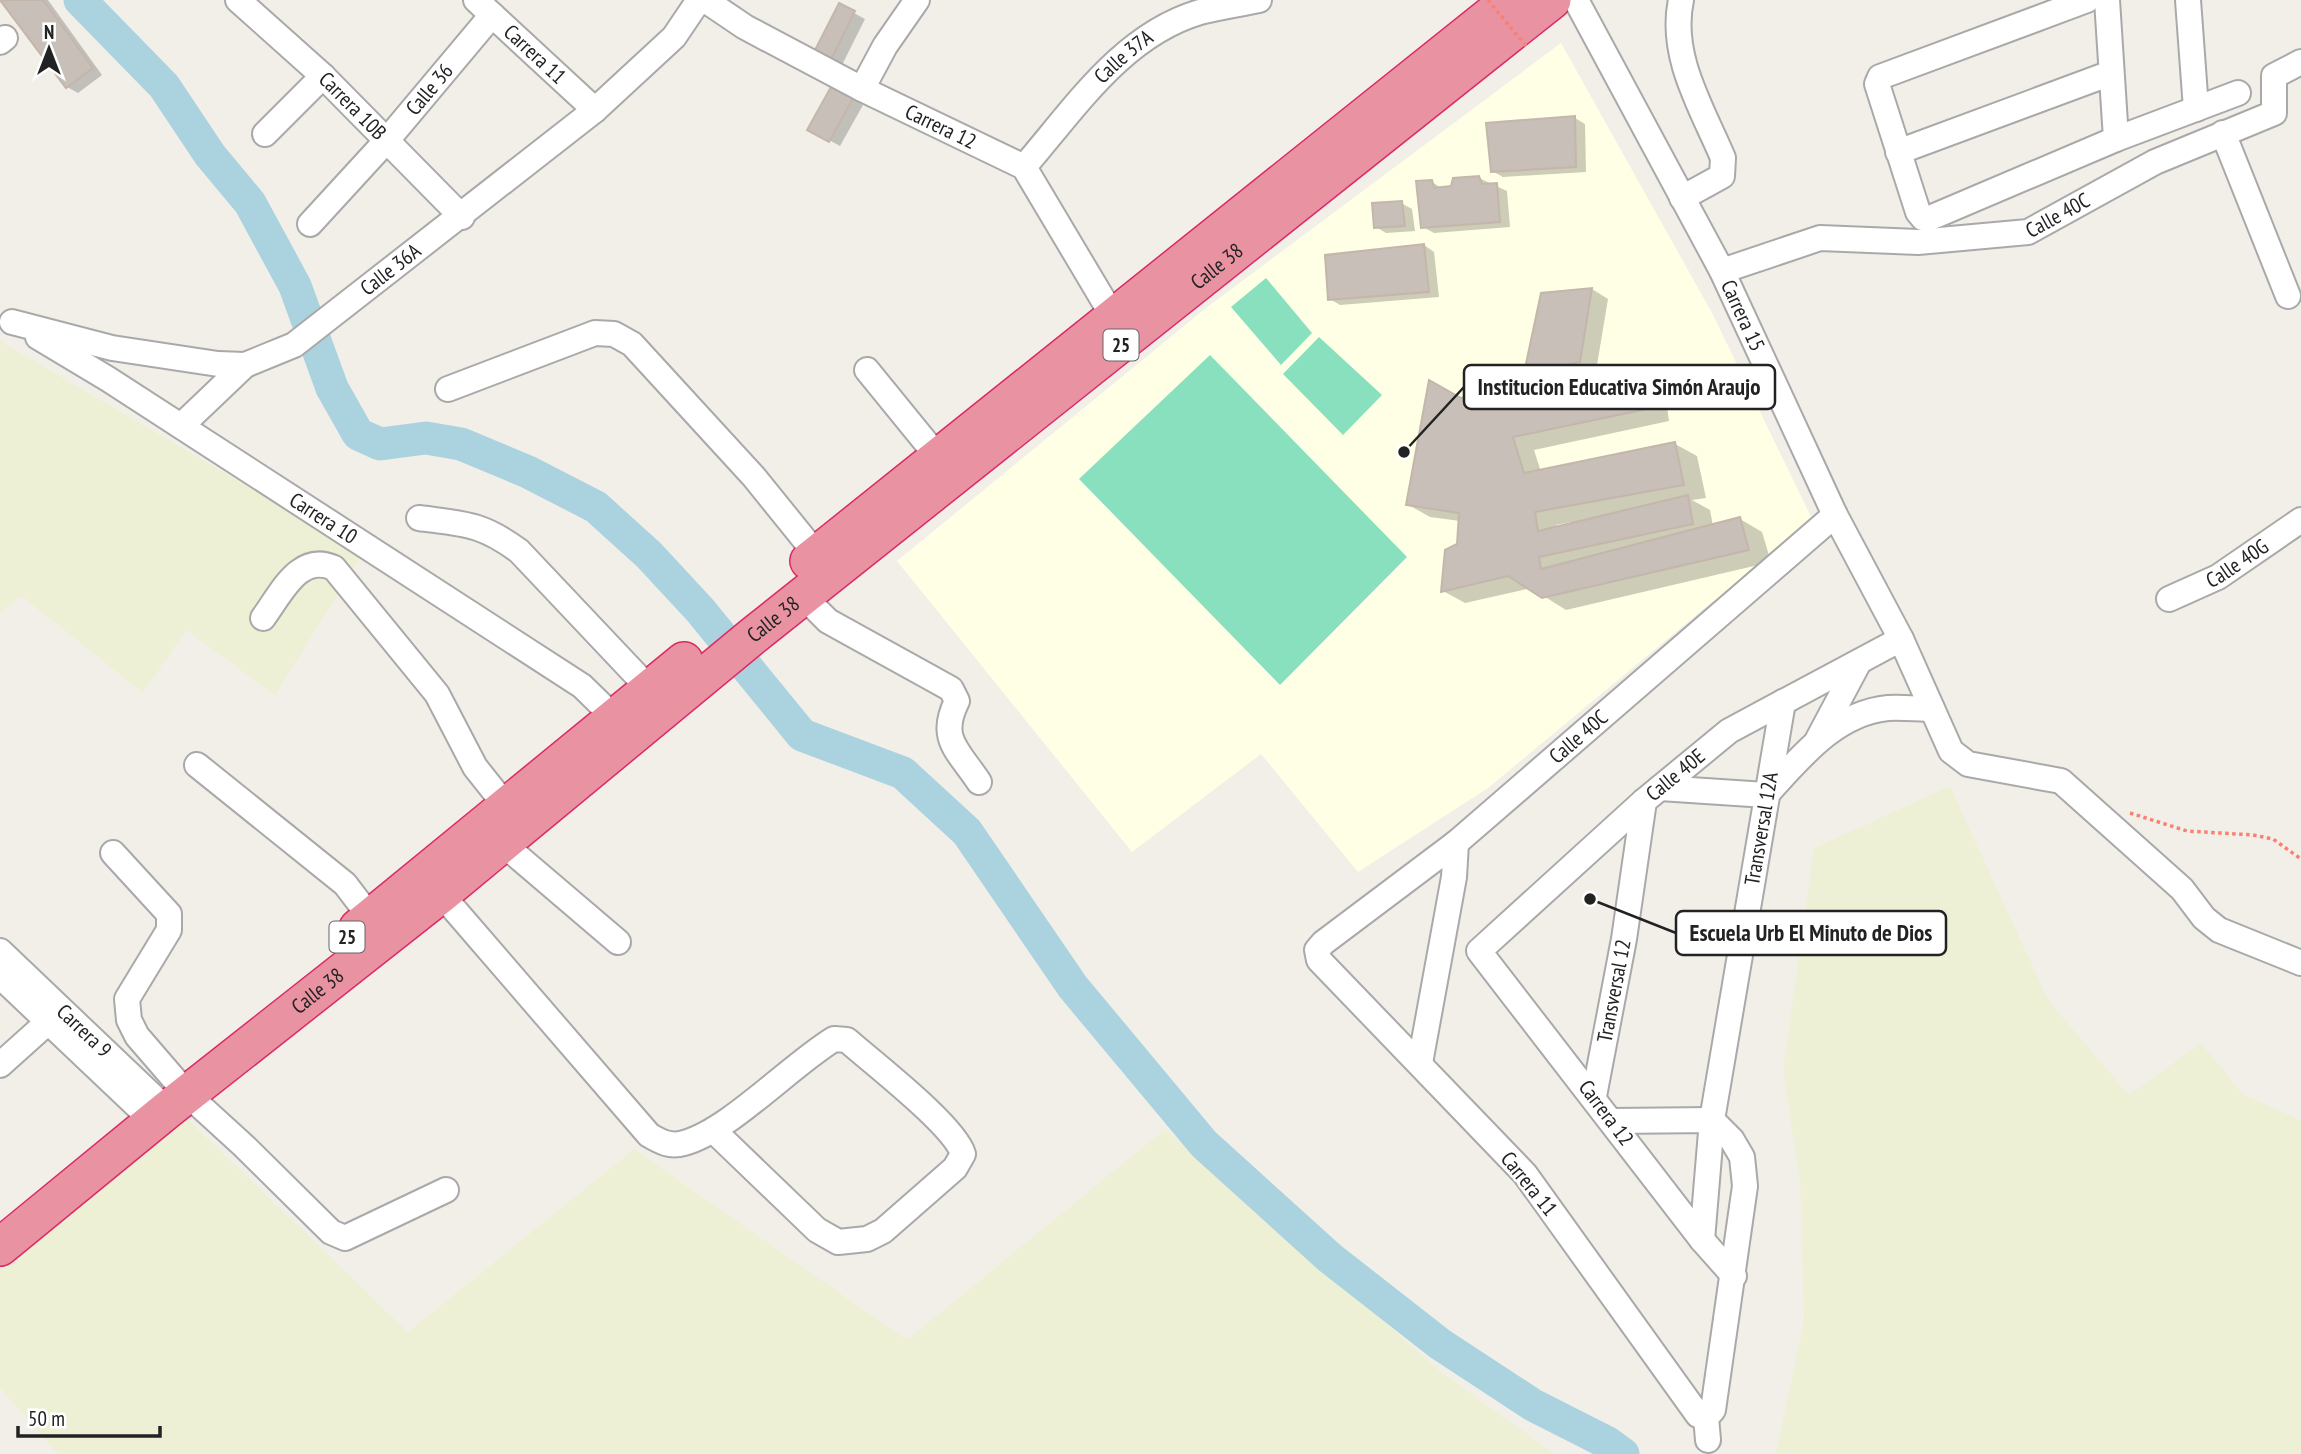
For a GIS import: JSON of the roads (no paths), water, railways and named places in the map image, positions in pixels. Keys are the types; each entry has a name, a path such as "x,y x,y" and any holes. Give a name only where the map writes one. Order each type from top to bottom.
{"highway":[{"name":"Calle 38","path":"748,625 804,597 1114,318 1510,0"},
{"name":"Calle 38","path":"0,1216 441,894 503,844 624,727 748,625 817,555 946,468 1552,0"},
{"name":"Calle 38","path":"0,1247 160,1099 371,918 506,806 624,727"}],"street":[{"name":"Carrera 10B","path":"238,0 323,76 462,217"},
{"name":"Calle 36A","path":"6,320 112,348 190,361 245,365 294,345 462,217 595,110 674,37 699,0"},
{"name":"Carrera 12","path":"705,0 745,27 862,89 1024,167"},
{"path":"862,89 885,46 917,0"},
{"name":"Calle 37A","path":"1024,167 1109,68 1140,42 1195,6 1259,0"},
{"name":"Carrera 15","path":"1576,0 1721,271 1835,515 1901,639 1951,751 1968,764 2061,781 2182,889 2204,918 2219,930 2301,963"},
{"path":"1681,0 1676,23 1680,57 1723,158 1722,176 1682,198"},
{"path":"2087,0 1880,77 1877,84 1918,212 1923,218 1930,218 2116,139 2238,93"},
{"path":"2107,0 2116,139"},
{"path":"2189,0 2196,109"},
{"name":"Carrera 11","path":"484,8 595,110"},
{"name":"Calle 36","path":"310,224 388,139 484,8"},
{"name":"Calle 40C","path":"1721,271 1820,238 1918,242 2028,232 2155,162 2274,113 2274,76 2301,62"},
{"path":"1898,152 2111,73"},
{"path":"265,134 323,76"},
{"path":"2223,133 2288,296"},
{"path":"1024,167 1114,318"},
{"name":"Carrera 10","path":"6,320 181,426 582,686 624,727"},
{"path":"448,389 596,334 614,334 632,344 744,467 817,555"},
{"path":"181,426 245,365"},
{"path":"867,370 946,468"},
{"name":"Calle 40C","path":"1317,950 1322,943 1456,843 1835,515"},
{"path":"419,518 471,525 492,532 510,544 658,698"},
{"name":"Calle 40G","path":"2169,599 2218,577 2301,520"},
{"path":"263,618 300,568 310,564 334,568 437,694 475,767 506,806"},
{"path":"804,597 828,621 951,689 957,701 948,720 949,736 979,782"},
{"name":"Calle 40E","path":"1479,951 1652,795 1729,731 1901,639"},
{"path":"1652,795 1766,795 1817,740 1859,663"},
{"name":"Transversal 12A","path":"1702,1240 1712,1120 1783,702"},
{"path":"1817,740 1853,719 1886,708 1932,709"},
{"path":"197,765 345,884 371,918"},
{"name":"Transversal 12","path":"1594,1096 1652,795"},
{"path":"1420,1063 1454,877 1456,843"},
{"path":"503,844 618,942"},
{"path":"113,853 169,914 169,930 127,999 129,1020 160,1099 244,1146 331,1232 345,1238 446,1190"},
{"path":"441,894 649,1135 666,1144 684,1143 713,1130 834,1039 847,1040 960,1143 963,1154 956,1168 883,1231 867,1239 838,1242 817,1230 713,1130"},
{"name":"Carrera 11","path":"1317,950 1318,960 1524,1174 1707,1429 1713,1410 1734,1276"},
{"name":"Carrera 9","path":"0,951 160,1099"},
{"name":"Carrera 12","path":"1479,951 1594,1096 1702,1240 1734,1276"},
{"name":"Carrera 9","path":"0,976 49,1021 160,1099"},
{"path":"0,1065 49,1021"},
{"path":"1612,1121 1712,1120 1732,1140 1742,1157 1745,1173 1734,1276"}],"waterway":[{"path":"80,0 164,86 210,155 250,203 295,286 332,388 358,434 380,444 426,438 461,444 528,472 596,507 649,555 700,610 802,735 903,773 967,832 1073,987 1204,1144 1330,1258 1440,1344 1533,1405 1608,1443 1623,1454"}],"place":[{"name":"Institucion Educativa Simón Araujo","path":"1404,452"},
{"name":"Escuela Urb El Minuto de Dios","path":"1590,899"}]}
